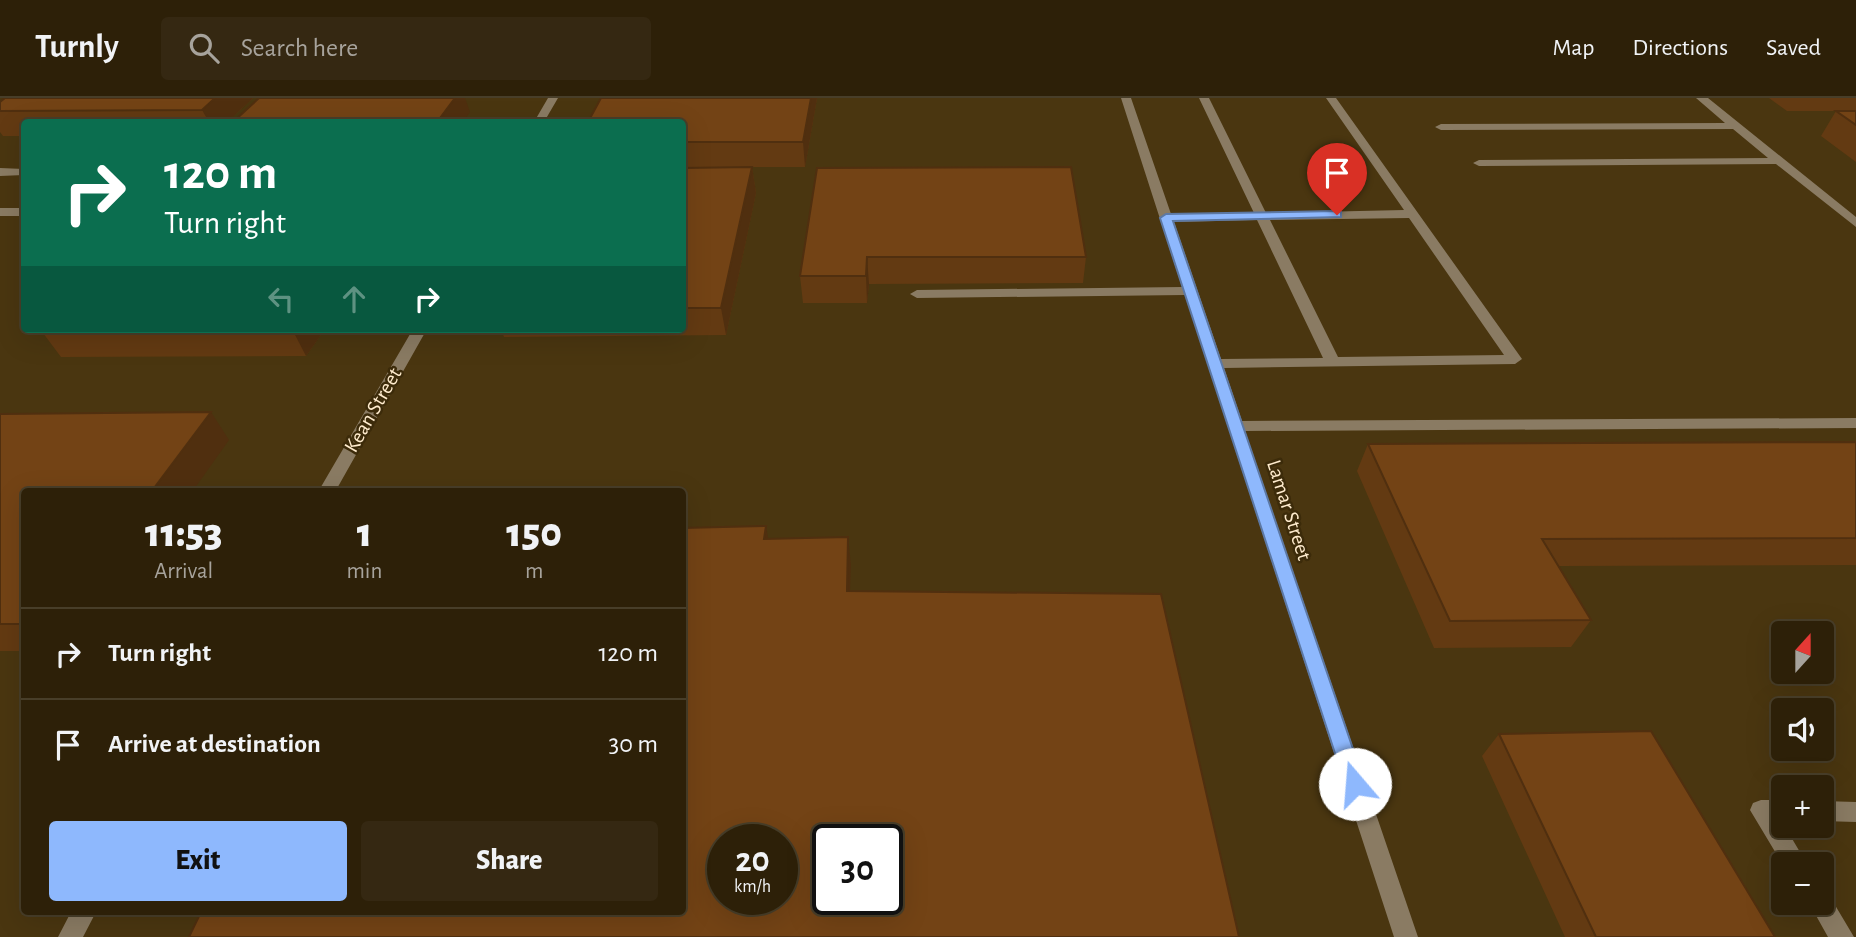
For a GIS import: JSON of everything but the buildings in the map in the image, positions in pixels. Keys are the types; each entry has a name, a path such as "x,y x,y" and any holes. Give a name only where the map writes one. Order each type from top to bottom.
{"street":[{"path":"540,119 553,98"},
{"name":"Lamar Street","path":"1126,98 1406,937"},
{"path":"1204,98 1334,362"},
{"path":"1216,364 1515,359 1331,98"},
{"path":"1701,98 1856,223"},
{"path":"1441,127 1735,126"},
{"path":"1479,163 1779,161"},
{"path":"0,172 21,172"},
{"path":"0,212 21,212"},
{"path":"1166,218 1412,214"},
{"path":"917,294 1190,291"},
{"name":"Kean Street","path":"328,488 418,333"},
{"path":"1237,426 1856,423"},
{"path":"1771,810 1761,810 1771,825"},
{"path":"1834,812 1856,813"},
{"path":"69,937 82,915"},
{"path":"1828,915 1842,937"}],"shaded area":[{"path":"0,98 1856,98 1856,937 0,937"}],"route":[{"path":"1337,215 1166,218 1355,784"}]}
